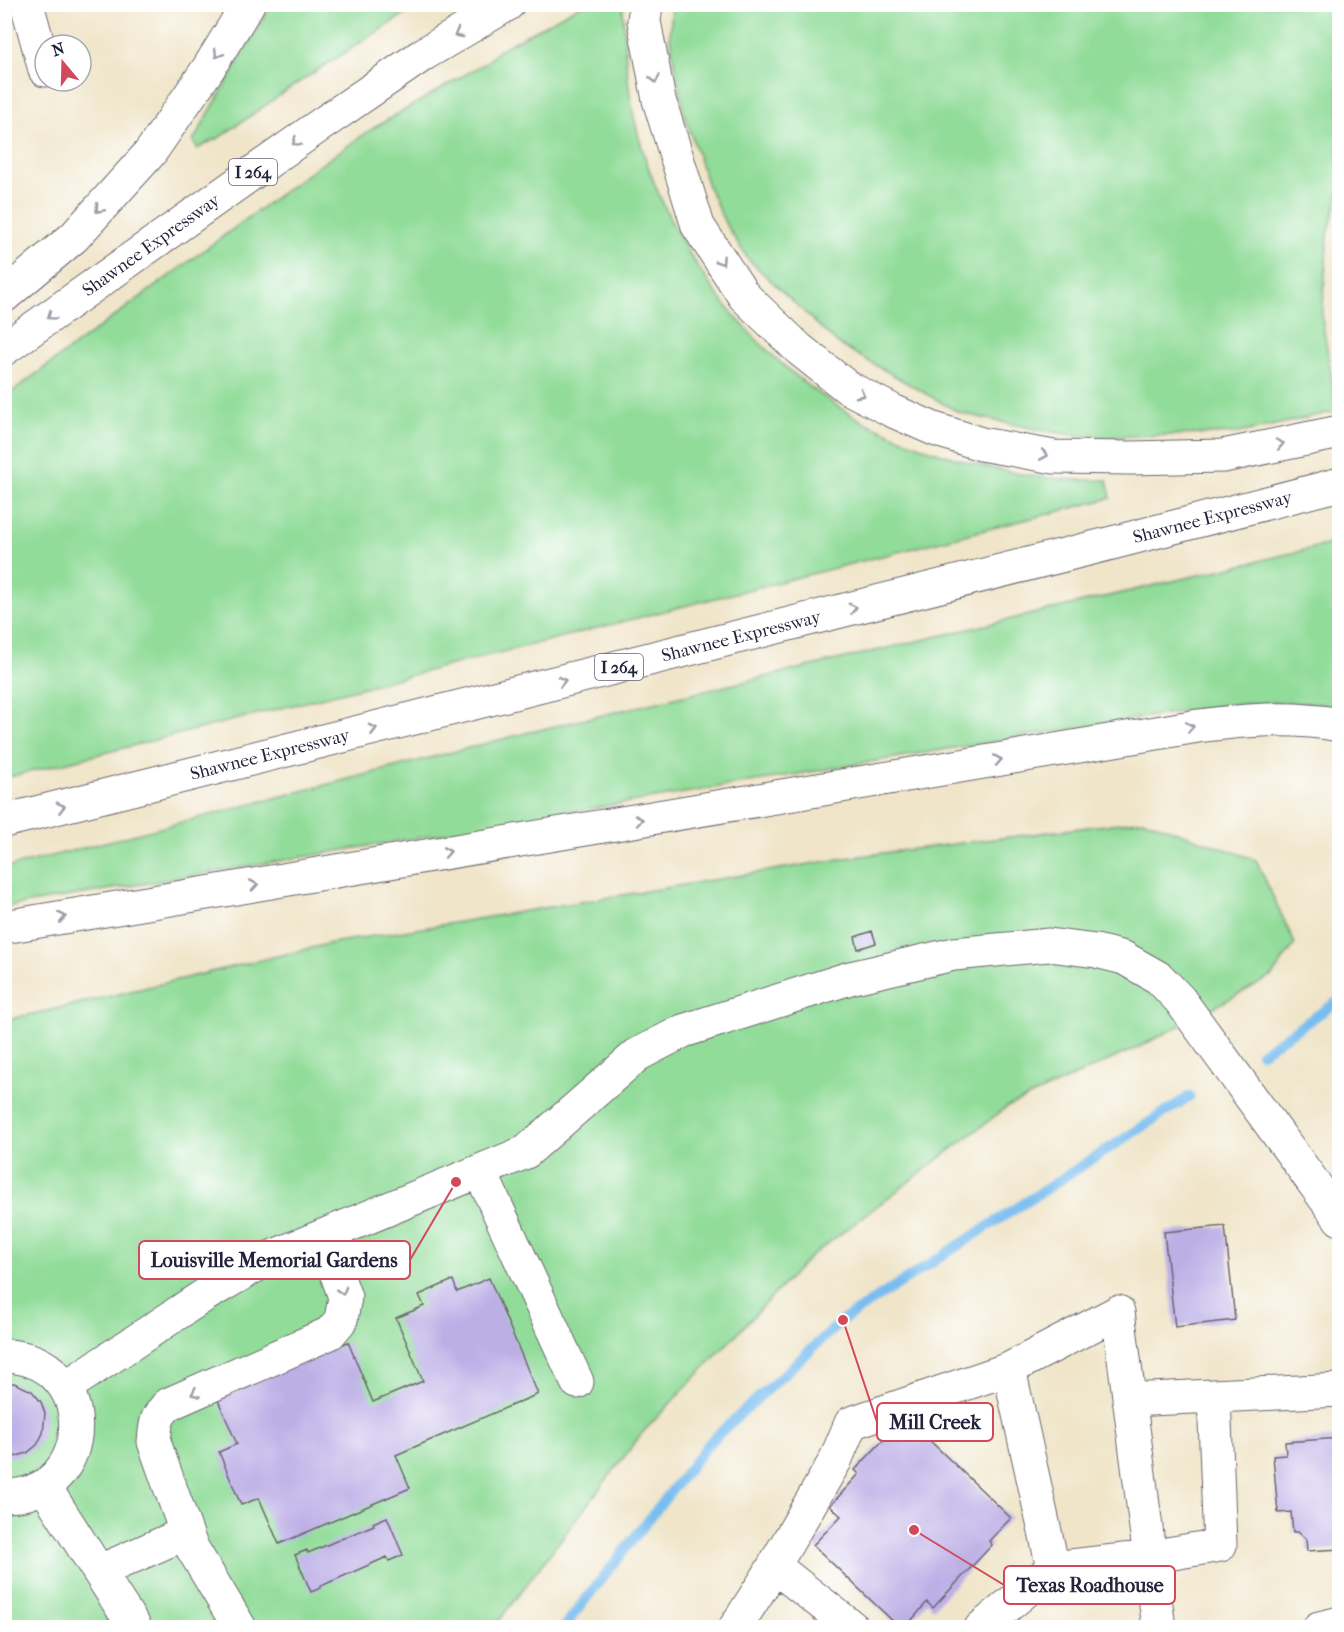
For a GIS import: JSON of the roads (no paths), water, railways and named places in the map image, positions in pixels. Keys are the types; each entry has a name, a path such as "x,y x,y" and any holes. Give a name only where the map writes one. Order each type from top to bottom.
{"main road":[{"path":"27,4 35,33"},
{"path":"4,296 74,237 150,153 208,69 248,4"},
{"name":"Shawnee Expressway","path":"4,350 365,94 424,54 508,4"},
{"path":"646,4 644,21 659,100 698,226 744,296 799,349 847,387 934,429 981,444 1054,457 1223,456 1340,432"},
{"name":"Shawnee Expressway","path":"4,821 1233,511 1330,489"},
{"path":"4,927 1198,726 1277,718 1340,724"},
{"path":"66,1387 205,1295 267,1259 526,1152 637,1055 683,1031 850,978 954,954 1049,945 1096,951 1124,958 1159,978 1180,1000 1340,1219"},
{"path":"480,1171 577,1382"},
{"path":"240,1628 191,1546 186,1533 154,1442 159,1414 170,1404 330,1333 341,1320 345,1297 323,1236"},
{"path":"735,1628 835,1461 851,1423 1009,1369 1118,1312 1159,1628"},
{"path":"4,1356 20,1356 46,1367 66,1387 76,1413 75,1440 65,1466 44,1486 19,1496 4,1496"},
{"path":"1009,1369 1053,1568"},
{"path":"1129,1400 1340,1390"},
{"path":"981,1628 1053,1568 1150,1557 1220,1545 1214,1396"},
{"path":"44,1486 135,1628"},
{"path":"100,1571 186,1533"},
{"path":"774,1566 853,1628"},
{"path":"1319,1628 1340,1623"}],"waterway":[{"path":"1261,1053 1340,1000"},
{"path":"563,1628 710,1442 843,1320 1190,1096"}],"place":[{"name":"Louisville Memorial Gardens","path":"456,1182"},
{"name":"Mill Creek","path":"843,1320"},
{"name":"Texas Roadhouse","path":"914,1530"}]}
